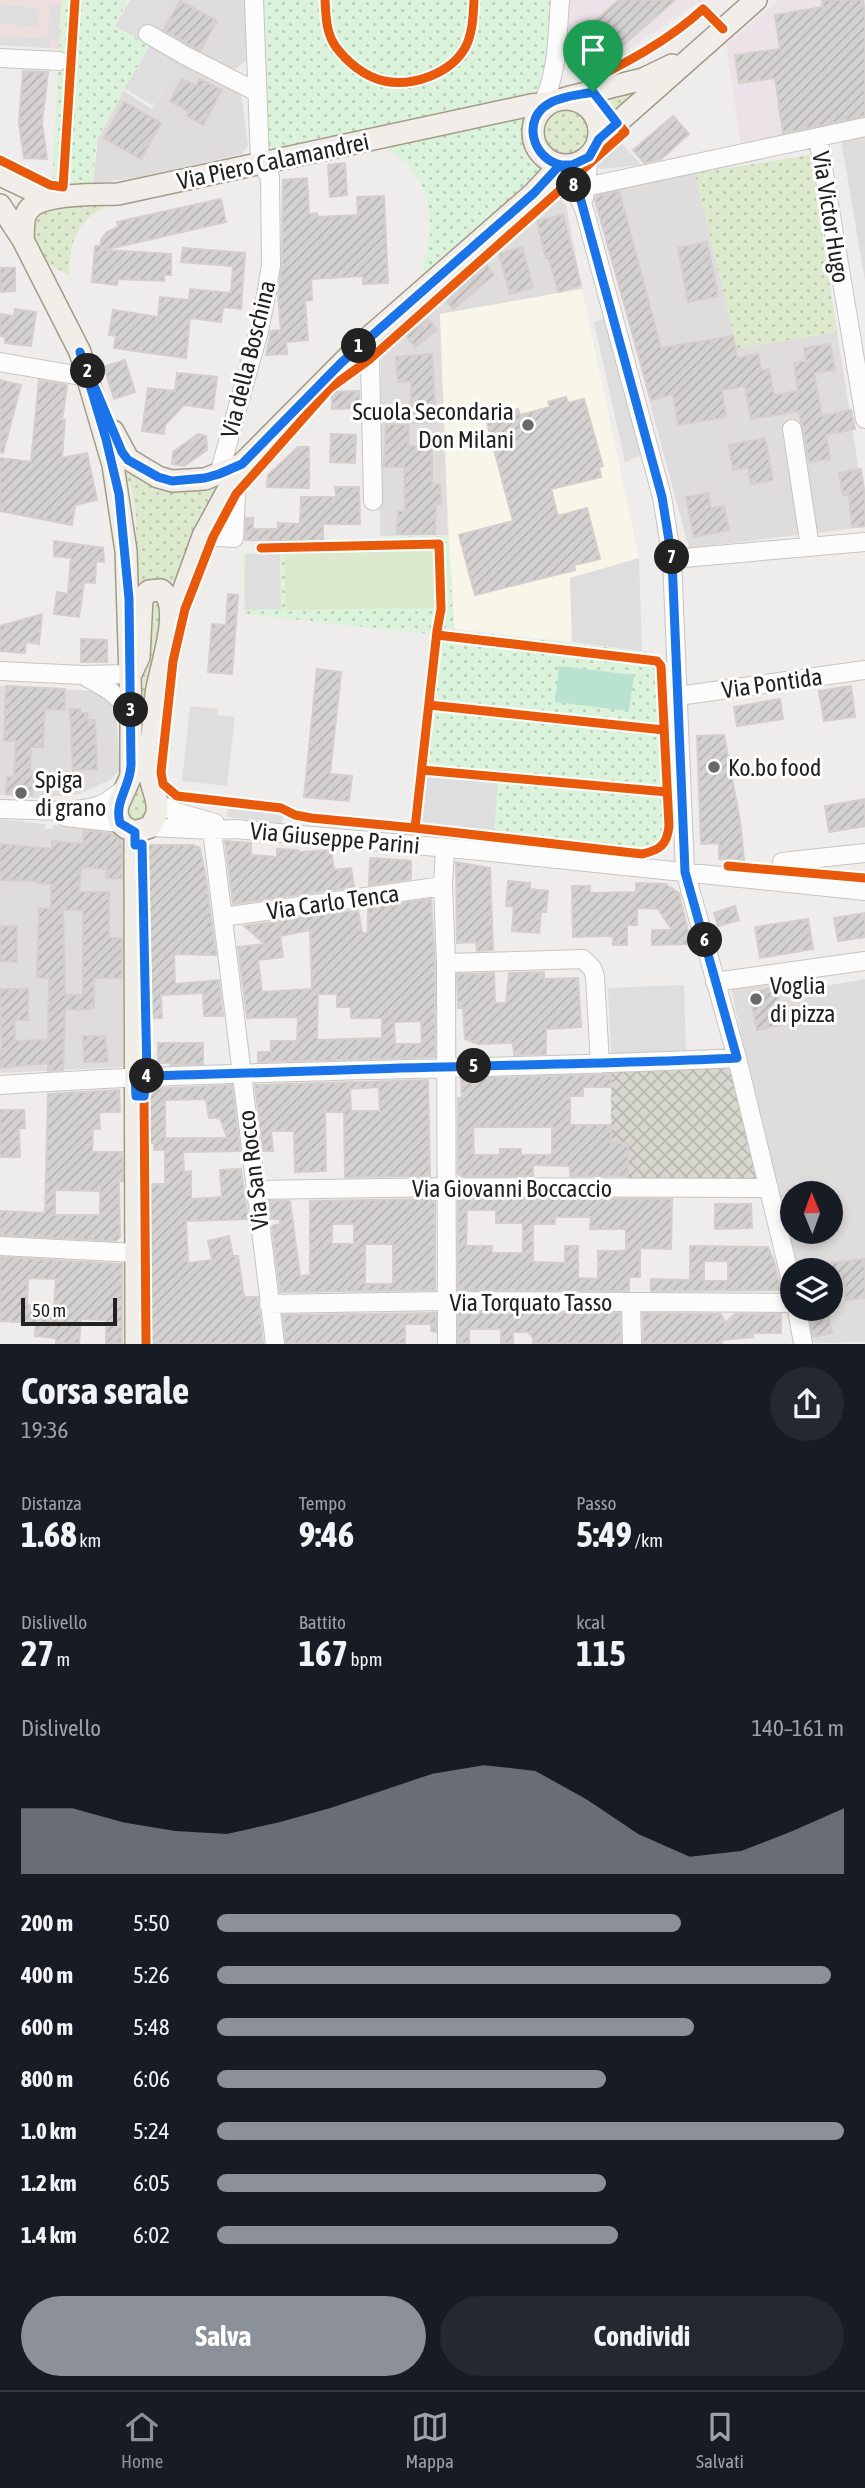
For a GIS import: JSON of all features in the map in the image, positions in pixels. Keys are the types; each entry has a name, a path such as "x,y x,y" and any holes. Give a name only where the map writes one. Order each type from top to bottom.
{"main road":[{"path":"587,169 696,53 756,0"},
{"name":"Via Piero Calamandrei","path":"23,240 24,220 28,210 37,203 58,197 118,194 260,162 549,104 643,79 696,53"},
{"path":"582,103 592,111 598,122 587,169 577,164 560,165 542,156 536,146 533,128 549,104 582,103"},
{"path":"170,623 177,612 225,479 365,352 534,193 560,165"},
{"path":"0,175 32,191 58,197"},
{"path":"2,212 23,240 80,352 122,452 128,460 158,477 172,481 225,479"},
{"path":"80,352 119,494 126,551 131,674 131,765 128,785 118,805 135,827 136,1343"},
{"path":"131,674 139,657 140,604 145,594 155,590 166,593 171,604 170,623 157,687 150,763 150,780 157,803 155,820 135,827"}],"street":[{"name":"Via della Boschina","path":"225,479 269,278 270,177 260,162 254,0"},
{"path":"549,104 555,69 560,0"},
{"path":"148,34 257,92"},
{"path":"0,58 59,61"},
{"path":"587,169 615,180 865,127"},
{"name":"Via Victor Hugo","path":"818,138 865,419"},
{"path":"534,193 555,189 587,169"},
{"path":"587,169 585,212 662,497 672,559 685,872 737,1058 786,1258"},
{"path":"365,352 373,501"},
{"path":"0,362 87,377"},
{"path":"792,429 810,547"},
{"path":"203,536 234,538 236,495 225,479"},
{"path":"672,559 865,542"},
{"name":"Via Pontida","path":"678,696 865,670"},
{"path":"0,671 131,674"},
{"path":"83,675 109,690 131,709"},
{"name":"Via Giuseppe Parini","path":"0,810 96,807 109,801 128,785"},
{"name":"Via Giuseppe Parini","path":"157,803 176,812 235,828 865,891"},
{"name":"Via Giuseppe Parini","path":"0,810 135,827 212,830 235,828"},
{"name":"Via San Rocco","path":"212,830 275,1343"},
{"path":"444,848 447,1343"},
{"path":"782,862 865,853"},
{"name":"Via Carlo Tenca","path":"223,918 443,886"},
{"path":"446,963 583,959 595,975 600,1064"},
{"path":"715,982 865,961"},
{"path":"0,1085 135,1077 737,1058"},
{"name":"Via Giovanni Boccaccio","path":"255,1190 447,1187 769,1188"},
{"path":"0,1246 136,1253"},
{"name":"Via Torquato Tasso","path":"269,1304 447,1301 780,1303"},
{"path":"631,1302 632,1343"},
{"path":"799,1321 803,1343"}],"shaded area":[{"path":"0,0 62,0 59,49 0,45"},
{"path":"130,0 170,0 151,31 148,45 115,26"},
{"path":"170,0 245,0 247,60 237,68 226,70 151,31"},
{"path":"569,0 702,0 586,79 573,73 565,61"},
{"path":"778,0 865,0 865,117 741,147 726,44"},
{"path":"0,5 39,8 38,26 0,24"},
{"path":"50,5 61,6 58,40 50,40 49,48 0,45 0,36 48,39"},
{"path":"152,42 181,60 153,106 125,88"},
{"path":"181,60 241,92 248,146 242,154 139,177 93,184 98,138 124,91 152,109"},
{"path":"865,135 865,281 841,140"},
{"path":"618,140 642,165 601,169 593,164"},
{"path":"695,173 737,348 837,332 865,509 865,527 689,548 594,195"},
{"path":"560,200 566,205 582,289 440,314 448,535 380,536 381,357"},
{"name":"Scuola Secondaria Don Milani","path":"582,289 639,558 570,578 572,642 455,629 440,314"},
{"path":"609,317 643,455 625,462 594,322"},
{"path":"280,553 281,609 245,610 245,554"},
{"path":"639,558 642,651 572,642 570,578"},
{"path":"0,686 93,691 109,699 116,709 120,770 110,780 79,794 35,798 0,795"},
{"path":"190,706 218,709 217,715 235,717 227,786 182,781"},
{"path":"425,774 498,780 494,832 420,825"},
{"path":"228,808 283,815 282,823 226,817"},
{"path":"0,819 45,824 45,829 52,829 53,825 115,829 123,838 123,1067 0,1073"},
{"path":"803,973 808,989 865,979 865,1342 816,1343 810,1339 806,1321 843,1321 843,1258 791,1258 788,1244 844,1244 844,1181 780,1181 780,1208 730,985"},
{"path":"684,985 686,1052 611,1055 608,988"},
{"path":"729,1068 760,1178 628,1179 628,1143 611,1143 611,1070"}],"green space":[{"path":"62,0 128,0 114,26 149,46 97,138 92,185 52,180"},
{"path":"262,0 552,0 547,77 540,88 529,96 276,149 268,147 265,140"},
{"path":"647,80 606,128 598,110 585,97"},
{"path":"565,105 584,113 592,132 584,151 565,159 546,151 538,132 546,113"},
{"path":"527,115 525,133 528,146 549,170 427,273 421,264 429,242 428,205 411,168 389,150 388,145"},
{"path":"810,155 837,332 737,348 695,173"},
{"path":"114,203 92,215 78,230 71,250 69,275 43,261 29,228 38,209"},
{"path":"119,462 131,471 223,480 178,592 136,596 136,516 131,487"},
{"path":"448,536 454,630 649,652 650,662 659,668 666,828 659,844 648,849 411,825 431,634 244,614 243,553 383,551 383,537"},
{"path":"435,551 437,608 286,610 284,553"},
{"path":"163,597 153,812 136,827 122,806 144,605"},
{"path":"559,666 634,675 629,711 555,702"}],"building":[{"path":"619,0 675,0 613,54 604,60 596,59 588,52 584,35 589,26"},
{"path":"822,0 863,0 865,116 783,133 775,78 739,83 735,55 780,49 775,15 823,7"},
{"path":"180,1 217,21 200,51 164,30"},
{"path":"23,71 48,72 42,123 47,159 24,158 19,124"},
{"path":"182,79 196,86 200,79 222,90 203,125 187,116 190,112 170,101"},
{"path":"124,102 161,123 141,159 104,138"},
{"path":"673,116 689,134 661,159 644,163 633,150"},
{"path":"345,163 347,195 330,197 328,165"},
{"path":"307,178 309,214 317,213 318,217 358,215 357,197 384,196 388,283 363,284 363,276 311,279 312,300 305,301 308,340 286,342 287,354 266,355 271,331 281,330 278,294 282,265 283,180"},
{"path":"619,191 661,348 733,336 737,358 758,354 761,371 769,369 774,395 798,391 794,363 806,361 804,348 830,344 835,370 814,373 822,416 851,410 855,429 826,435 830,459 809,462 798,411 751,419 745,386 722,390 726,417 678,425 673,394 651,400 595,200 596,196"},
{"path":"221,199 226,222 104,250 171,254 171,275 164,275 164,281 118,279 117,285 92,282 95,246 100,246 107,232 118,227 117,222"},
{"path":"563,215 581,285 558,292 537,221"},
{"path":"707,242 718,296 688,302 678,248"},
{"path":"522,247 533,287 510,294 499,254"},
{"path":"183,248 245,253 241,309 223,307 221,322 190,318 186,358 114,348 116,336 109,335 113,310 158,317 160,297 189,300 190,289 231,293 233,266 181,262"},
{"path":"487,265 494,275 453,309 446,300"},
{"path":"0,268 15,268 15,291 0,292"},
{"path":"15,309 36,312 31,346 5,343 5,337 0,336 0,314 14,316"},
{"path":"428,319 437,330 415,347 406,336"},
{"path":"432,354 436,422 411,423 411,381 398,382 396,357"},
{"path":"125,360 135,392 114,399 104,367"},
{"path":"177,373 217,377 213,409 184,405 165,425 164,434 142,431 148,388 175,391"},
{"path":"0,380 21,385 3,453 0,452"},
{"path":"39,380 67,385 62,420 65,420 62,458 87,453 97,500 75,505 72,525 0,511 0,458 31,462"},
{"path":"359,391 360,408 332,409 332,392"},
{"path":"566,397 568,403 584,399 603,466 599,467 601,477 551,489 558,516 587,508 600,559 574,565 575,570 475,595 459,535 513,521 487,423 503,419 502,414 518,409 520,415 550,407 548,402"},
{"path":"386,424 409,425 408,446 432,446 432,484 440,484 441,504 436,504 435,534 397,534 398,511 405,511 404,467 384,467"},
{"path":"198,434 206,436 207,450 184,466 172,464 173,452"},
{"path":"331,434 356,435 355,463 330,462"},
{"path":"765,438 773,480 751,484 748,467 733,470 729,445"},
{"path":"298,447 309,447 309,488 267,487 268,475"},
{"path":"861,469 865,496 865,526 852,527 849,495 843,495 839,473"},
{"path":"335,487 359,487 360,524 323,524 323,541 245,540 246,518 253,518 253,529 278,529 278,523 300,524 301,497 336,497"},
{"path":"708,493 711,509 724,506 729,530 694,537 686,497"},
{"path":"54,541 103,548 104,562 96,561 95,583 84,582 79,617 54,614 57,592 68,594 71,558 54,556"},
{"path":"228,594 238,595 232,674 208,672 212,624 226,625"},
{"path":"42,614 39,644 26,642 25,653 0,651 0,626"},
{"path":"81,639 107,640 107,662 81,662"},
{"path":"317,669 341,672 330,774 352,776 349,801 304,797"},
{"path":"6,686 65,689 64,710 45,709 43,747 31,747 32,796 6,794 7,777 14,777 16,741 4,741"},
{"path":"851,686 855,717 824,721 819,691"},
{"path":"780,699 783,719 737,726 734,707"},
{"path":"70,709 80,709 80,713 87,713 88,720 95,720 97,769 73,770"},
{"path":"724,735 740,821 744,860 719,859 719,843 701,844 697,736"},
{"path":"865,799 865,826 829,832 825,806"},
{"path":"84,830 112,834 122,841 122,879 106,878 107,869 81,867 79,892 109,892 109,938 122,938 122,978 94,978 94,1008 65,1009 63,1070 48,1071 48,1063 0,1068 0,989 28,989 28,1020 14,1020 15,1041 48,1040 49,978 37,978 39,908 51,909 51,884 0,880 0,844 52,849 52,841 83,844","holes":["63,910 83,910 83,995 65,995"]},
{"path":"225,841 251,843 251,855 277,857 277,849 298,852 331,850 334,870 351,868 354,887 233,904"},
{"path":"193,845 200,848 216,955 174,954 175,984 219,980 223,1016 204,1016 203,993 161,995 162,1018 149,1018 148,847"},
{"path":"370,858 411,861 411,879 369,885"},
{"path":"456,862 490,868 493,950 477,951 476,942 457,943"},
{"path":"508,881 530,883 530,889 548,891 546,912 541,912 539,933 512,931 514,907 506,906"},
{"path":"636,883 665,884 679,893 691,944 652,945 652,930 672,930 658,909 637,908 637,925 627,925 627,945 613,945 613,936 573,937 572,886 590,886 590,893 636,892"},
{"path":"431,899 435,963 435,1057 258,1062 258,1052 271,1052 271,1041 297,1041 298,1017 247,1018 238,947 265,944 244,926 358,910 362,933 368,933 368,908","holes":["310,930 312,989 262,992 258,960 283,957 280,936","318,994 337,994 337,1007 351,1007 351,1018 382,1018 382,1038 317,1040","421,1021 422,1044 395,1044 394,1022"]},
{"path":"735,906 739,920 718,926 714,913"},
{"path":"865,913 865,937 838,941 834,918"},
{"path":"808,919 813,949 760,958 755,927"},
{"path":"0,926 17,927 17,962 0,961"},
{"path":"544,972 544,979 578,978 581,1027 546,1029 546,1054 514,1055 513,1043 478,1044 465,1039 463,1008 458,1008 457,974 494,973 495,1003 506,1003 509,973"},
{"path":"776,987 784,1024 757,1030 749,993"},
{"path":"83,1036 105,1036 108,1062 84,1062"},
{"path":"158,1043 203,1043 203,1064 158,1063"},
{"path":"611,1074 611,1087 583,1087 583,1096 570,1096 570,1125 611,1125 611,1143 628,1143 628,1176 570,1176 570,1166 533,1165 533,1176 461,1176 458,1173 458,1098 462,1098 461,1079","holes":["473,1127 552,1127 552,1155 521,1155 521,1149 500,1149 500,1155 474,1155"]},
{"path":"428,1080 430,1176 345,1177 344,1112 325,1112 326,1171 295,1172 294,1131 271,1131 273,1151 263,1151 255,1085","holes":["379,1087 380,1111 351,1111 350,1089"]},
{"path":"232,1085 240,1151 183,1152 184,1172 191,1171 191,1199 222,1197 220,1170 241,1169 248,1219 186,1221 188,1263 212,1260 208,1241 229,1236 233,1256 238,1256 244,1297 258,1297 263,1343 151,1343 151,1184 165,1184 165,1150 154,1150 154,1143 149,1143 149,1089","holes":["206,1099 209,1118 220,1118 227,1138 165,1138 165,1100"]},
{"path":"119,1090 120,1112 99,1112 100,1129 93,1129 92,1152 122,1152 123,1181 119,1181 120,1237 116,1241 0,1235 0,1211 45,1213 48,1094","holes":["55,1190 100,1191 100,1215 55,1215"]},
{"path":"0,1110 24,1110 25,1128 19,1128 20,1157 0,1157"},
{"path":"458,1198 672,1199 671,1249 640,1248 640,1277 629,1277 629,1291 458,1290","holes":["467,1210 496,1210 496,1223 523,1223 523,1253 492,1253 492,1246 466,1246","555,1217 591,1217 590,1229 626,1229 626,1251 598,1251 598,1279 578,1278 578,1246 565,1246 565,1263 533,1262 533,1224 555,1224"]},
{"path":"435,1199 435,1290 280,1292 272,1226 280,1224 280,1219 271,1219 269,1201 290,1201 300,1276 310,1275 310,1201","holes":["332,1224 354,1224 354,1244 332,1244","365,1244 393,1244 393,1284 365,1284"]},
{"path":"715,1204 751,1204 752,1228 715,1229"},
{"path":"690,1246 768,1247 780,1290 651,1291 651,1279 690,1280","holes":["704,1261 728,1261 728,1281 704,1281"]},
{"path":"0,1257 122,1264 122,1343 106,1343 106,1320 81,1319 79,1343 56,1343 56,1338 35,1336 36,1323 0,1321","holes":["28,1278 56,1279 54,1307 27,1305"]},
{"path":"865,1259 865,1298 846,1300 843,1262"},
{"path":"458,1312 620,1313 621,1343 533,1343 528,1332 513,1332 513,1343 501,1343 501,1329 469,1329 469,1343 458,1343"},
{"path":"436,1313 436,1332 431,1331 431,1324 405,1324 405,1343 286,1343 283,1315"},
{"path":"643,1313 721,1314 725,1323 735,1314 780,1314 781,1333 753,1333 753,1337 722,1340 722,1343 643,1343"},
{"path":"810,1321 829,1321 832,1333 813,1337"}],"cycle path":[{"path":"0,160 50,185 63,187 75,0"},
{"path":"325,0 328,31 340,53 370,76 395,82 429,76 450,65 458,57 470,36 474,0"},
{"path":"415,828 311,818 295,815 281,808 177,796 163,784 161,772 173,661 185,609 213,537 236,494 330,388 370,359 625,132 596,98 590,81 663,40 703,9 723,29"},
{"path":"261,548 439,544 441,609 437,631 415,828 642,854 662,846 669,826 661,666 657,661 437,635"},
{"path":"429,705 664,730"},
{"path":"422,770 667,792"},
{"path":"135,845 142,844 147,1076 144,1096 146,1344"},
{"path":"728,866 865,878"}],"place":[{"name":"Scuola Secondaria Don Milani","path":"528,425"},
{"name":"Ko.bo food","path":"714,767"},
{"name":"Spiga di grano","path":"21,793"},
{"name":"Voglia di pizza","path":"756,999"}],"route":[{"path":"593,92 549,103 534,121 533,136 538,151 542,156 556,164 560,165 561,165 572,179 580,197 662,497 672,559 685,872 737,1058 147,1076 135,1077 136,1096 144,1096 147,1076 142,844 135,845 135,832 120,823 117,813 131,776 131,674 126,551 113,465 80,352 122,452 141,469 172,481 187,481 219,474 242,464 359,346 534,193 560,165 572,165 589,157 599,139 617,123 593,92"}]}
